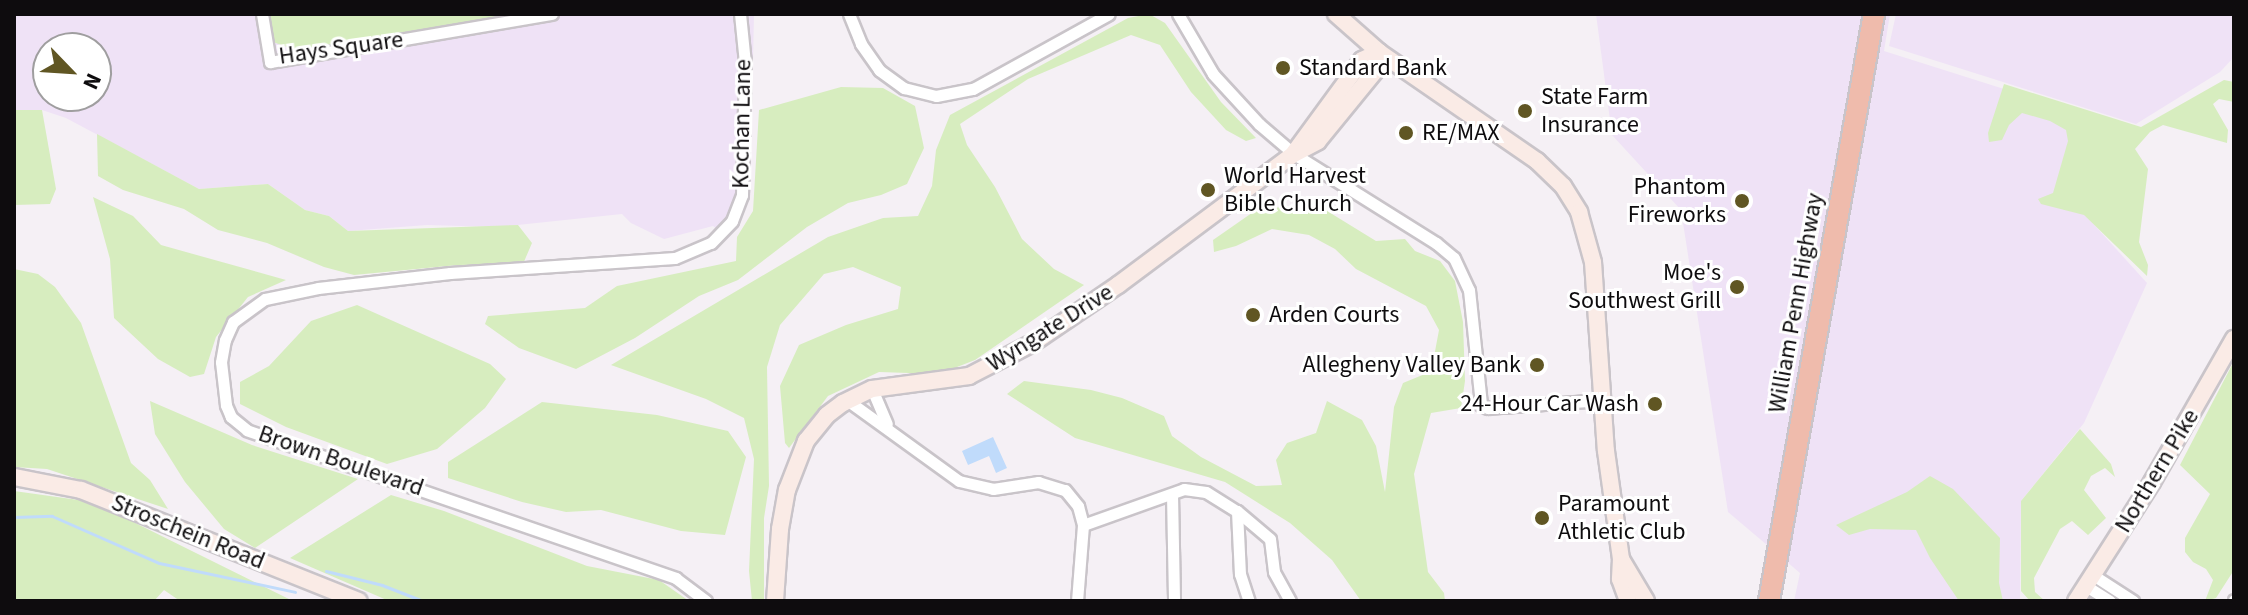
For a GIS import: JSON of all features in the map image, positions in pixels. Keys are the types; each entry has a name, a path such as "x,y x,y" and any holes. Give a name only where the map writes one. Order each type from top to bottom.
{"highway":[{"name":"William Penn Highway","path":"1769,601 1874,14"}],"street":[{"name":"Hays Square","path":"262,14 270,62 552,14"},
{"name":"Kochan Lane","path":"725,231 739,206 743,174 745,63 740,14"},
{"path":"849,14 861,44 879,70 904,88 936,96 973,89 1109,14"},
{"path":"1178,14 1224,89 1294,154 1436,243 1454,258 1466,281 1471,303 1481,405 1488,408 1601,400"},
{"path":"1336,14 1379,52 1537,161 1575,203 1587,230 1593,262 1601,400 1621,559 1620,579 1628,601"},
{"name":"Wyngate Drive","path":"775,601 780,529 792,475 816,428 847,400 872,389 969,376 1004,360 1118,285 1294,154 1318,141 1376,70 1379,52"},
{"name":"Brown Boulevard","path":"706,601 676,578 247,430 231,417 223,391 221,362 225,340 233,322 265,299 318,288 450,273 675,258 703,248 725,231"},
{"name":"Northern Pike","path":"2076,601 2152,482 2234,339"},
{"path":"872,389 880,413 892,431"},
{"path":"847,400 932,464 967,484 993,489 1038,482 1057,486 1072,497 1083,525 1077,601"},
{"name":"Stroschein Road","path":"14,477 81,490 359,601"},
{"path":"1083,525 1172,494 1198,490 1237,511 1270,539 1274,572 1290,601"},
{"path":"1172,494 1174,601"},
{"path":"1237,511 1240,574 1249,601"},
{"path":"1621,559 1646,601"},
{"path":"1632,574 1660,601"},
{"path":"2089,580 2110,601"},
{"path":"2089,580 2133,601"}],"shaded area":[{"path":"14,14 754,14 750,198 727,237 713,226 664,239 631,223 622,214 498,227 427,225 348,231 329,216 305,210 268,184 199,189 66,118 48,112 112,112 112,32 32,32 32,110 14,110"},
{"path":"1596,14 1890,14 1884,51 2133,130 2078,207 2147,283 2084,423 2021,501 2020,601 1794,601 1800,573 1728,512 1681,210 1612,135"},
{"path":"1896,14 2234,14 2234,57 2220,72 2136,124 1889,46"}],"green space":[{"path":"266,14 516,14 295,50 273,42"},
{"path":"1149,14 1165,23 1221,102 1256,138 1246,141 1226,130 1191,92 1160,45 1131,35 1028,79 960,124 967,145 995,187 1022,239 1054,269 1084,285 975,360 939,374 879,372 828,396 789,448 785,443 780,386 799,345 846,325 898,309 901,287 853,267 824,274 780,325 767,367 769,486 764,518 764,601 752,601 749,571 754,459 744,418 706,399 611,365 828,237 883,218 918,216 932,186 936,150 950,115 1128,18"},
{"path":"2224,80 2234,82 2234,102 2219,99 2213,104 2228,130 2227,143 2163,125 2150,132 2135,149 2148,169 2139,242 2148,265 2147,276 2084,215 2041,204 2038,199 2053,193 2068,141 2066,130 2050,121 2022,113 2009,125 2002,140 1989,142 1988,133 2004,84 2141,127"},
{"path":"841,87 883,88 915,106 924,148 907,184 881,195 848,203 807,227 738,280 699,296 635,338 576,369 519,348 485,324 488,316 585,308 617,286 736,261 737,237 753,211 759,110"},
{"path":"14,110 42,112 56,189 50,204 14,205"},
{"path":"97,134 199,189 268,184 305,210 329,216 348,231 518,225 532,243 523,264 458,265 354,275 324,267 267,243 218,230 184,209 123,190 98,176"},
{"path":"93,197 133,216 161,245 286,280 248,297 216,337 204,374 190,377 158,359 114,318 110,259"},
{"path":"1319,206 1376,241 1405,239 1415,251 1440,261 1455,281 1463,322 1465,381 1461,408 1431,413 1414,474 1428,572 1444,593 1445,601 1361,601 1332,560 1290,523 1225,482 1075,438 1007,394 1024,381 1091,390 1122,398 1164,416 1172,436 1201,457 1256,486 1282,485 1276,460 1287,443 1316,433 1327,401 1362,420 1376,446 1385,492 1394,407 1403,383 1425,374 1433,362 1439,330 1426,306 1356,269 1335,249 1309,235 1272,229 1236,246 1214,252 1213,240 1259,208"},
{"path":"14,269 38,274 55,287 81,323 131,463 150,480 168,509 47,469 14,467"},
{"path":"357,305 490,364 506,379 485,408 437,449 387,464 286,427 240,404 240,382 269,366 311,321"},
{"path":"2234,361 2234,570 2216,598 2205,601 2213,580 2206,569 2193,562 2185,552 2185,538 2210,494 2180,465"},
{"path":"150,401 252,445 358,479 255,548 224,529 185,482 155,434"},
{"path":"542,402 657,415 728,431 746,457 725,535 681,531 601,510 566,512 522,502 448,478 448,462"},
{"path":"2080,429 2111,464 2115,477 2105,468 2091,476 2084,490 2106,518 2088,535 2072,521 2060,529 2034,578 2035,592 2045,601 2030,601 2021,591 2021,501"},
{"path":"1930,476 1953,489 2000,538 1999,583 2003,601 1959,601 1930,558 1916,530 1870,529 1849,535 1836,525 1907,492"},
{"path":"14,491 93,502 293,601 180,601 164,590 154,601 14,601"},
{"path":"391,495 444,511 587,566 659,580 689,601 389,601 290,558"}],"water":[{"path":"993,437 1007,468 996,473 989,456 968,465 962,451"}],"waterway":[{"path":"14,517 52,516 159,563 295,592"},
{"path":"326,571 382,585 423,601"}],"place":[{"name":"Standard Bank","path":"1283,68"},
{"name":"State Farm Insurance","path":"1525,111"},
{"name":"RE/MAX","path":"1406,133"},
{"name":"World Harvest Bible Church","path":"1208,190"},
{"name":"Phantom Fireworks","path":"1742,201"},
{"name":"Moe's Southwest Grill","path":"1737,287"},
{"name":"Arden Courts","path":"1253,315"},
{"name":"Allegheny Valley Bank","path":"1537,365"},
{"name":"24-Hour Car Wash","path":"1655,404"},
{"name":"Paramount Athletic Club","path":"1542,518"}]}
